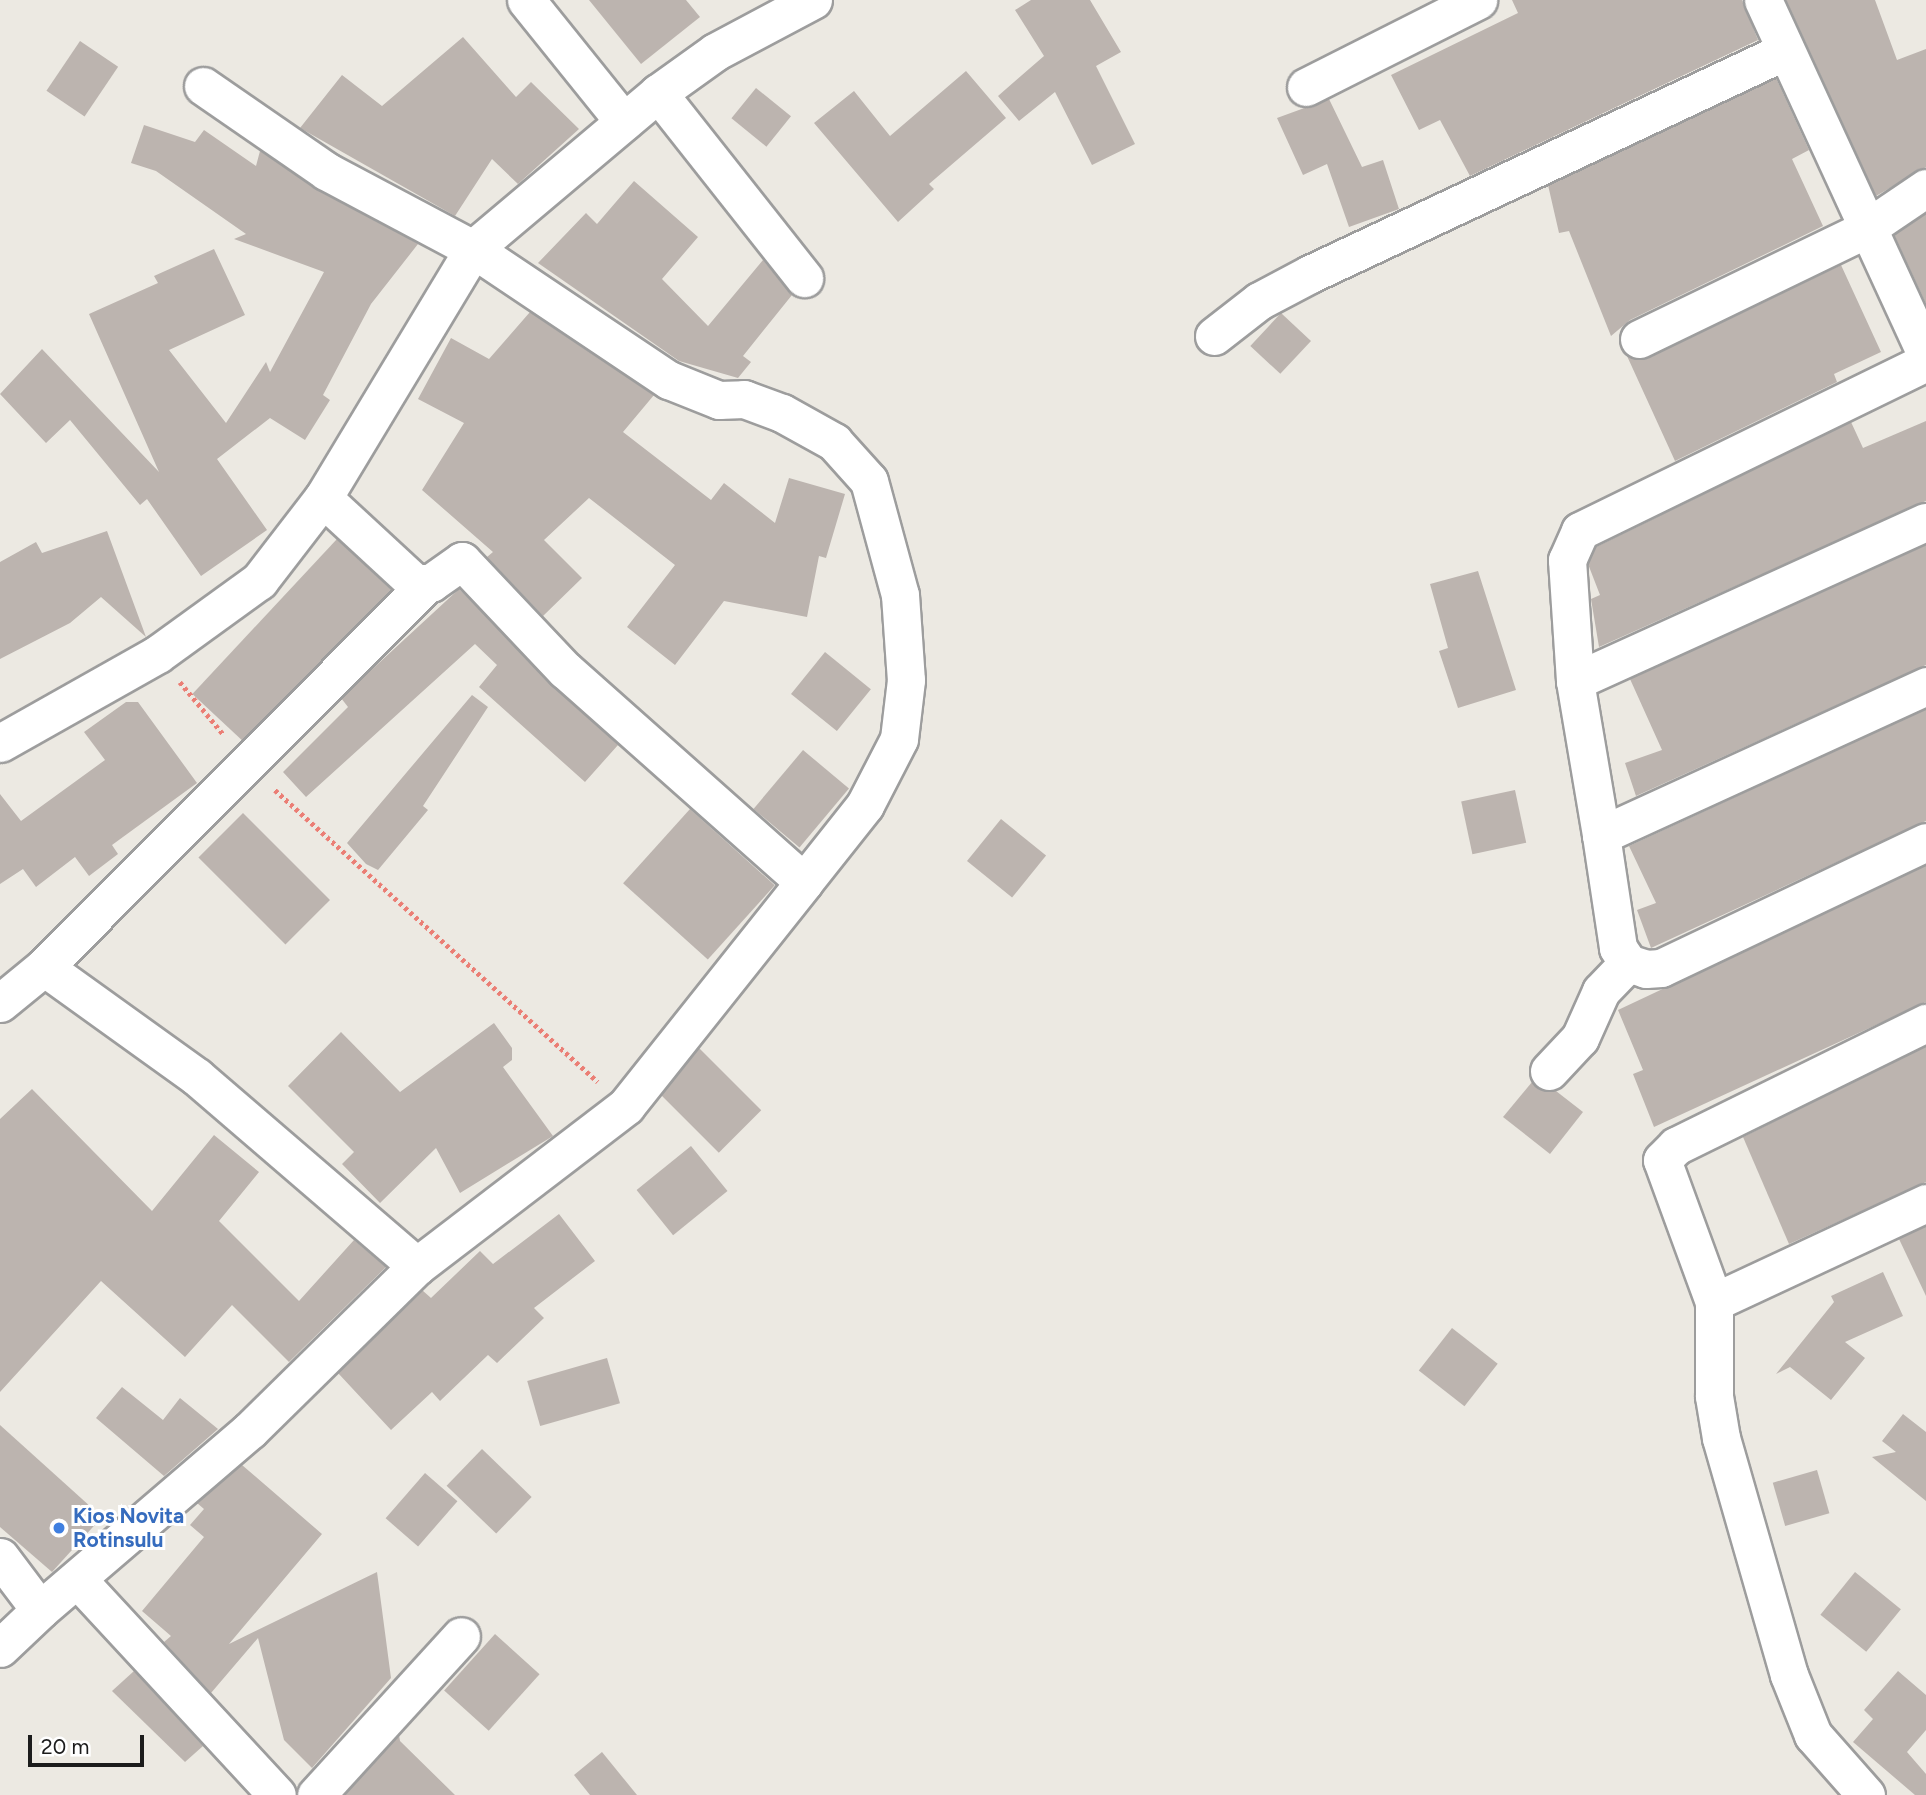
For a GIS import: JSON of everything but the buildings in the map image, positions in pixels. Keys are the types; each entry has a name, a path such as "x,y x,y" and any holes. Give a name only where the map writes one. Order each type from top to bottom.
{"street":[{"path":"526,0 624,122"},
{"path":"0,743 158,654 259,581 323,498 472,248 659,93 715,52 813,0"},
{"path":"1306,88 1478,0"},
{"path":"1763,0 1864,230 1926,354"},
{"path":"1214,336 1259,300 1310,274 1785,51"},
{"path":"0,1648 40,1610 250,1430 417,1266 626,1106 804,882 887,768 899,739 906,680 900,595 869,481 834,443 782,413 744,399 719,400 669,380 472,248 326,171 203,86"},
{"path":"659,93 804,278"},
{"path":"1639,339 1864,230 1926,188"},
{"path":"1926,362 1580,531 1567,560 1575,681 1618,948 1628,963 1661,968 1926,842"},
{"path":"323,498 415,583 425,584"},
{"path":"1575,681 1926,522"},
{"path":"0,1003 44,967 425,584 462,561 554,659 804,882"},
{"path":"1601,835 1926,686"},
{"path":"1549,1071 1580,1038 1601,991 1628,963"},
{"path":"44,967 197,1077 417,1266"},
{"path":"1866,1795 1813,1735 1789,1675 1721,1438 1714,1396 1714,1302 1662,1160 1676,1146 1926,1023"},
{"path":"1714,1302 1926,1203"},
{"path":"0,1557 40,1610"},
{"path":"77,1579 277,1795"},
{"path":"316,1795 461,1636"}],"path":[{"path":"158,654 246,762 626,1106"}],"place":[{"name":"Kios Novita Rotinsulu","path":"59,1528"}]}
